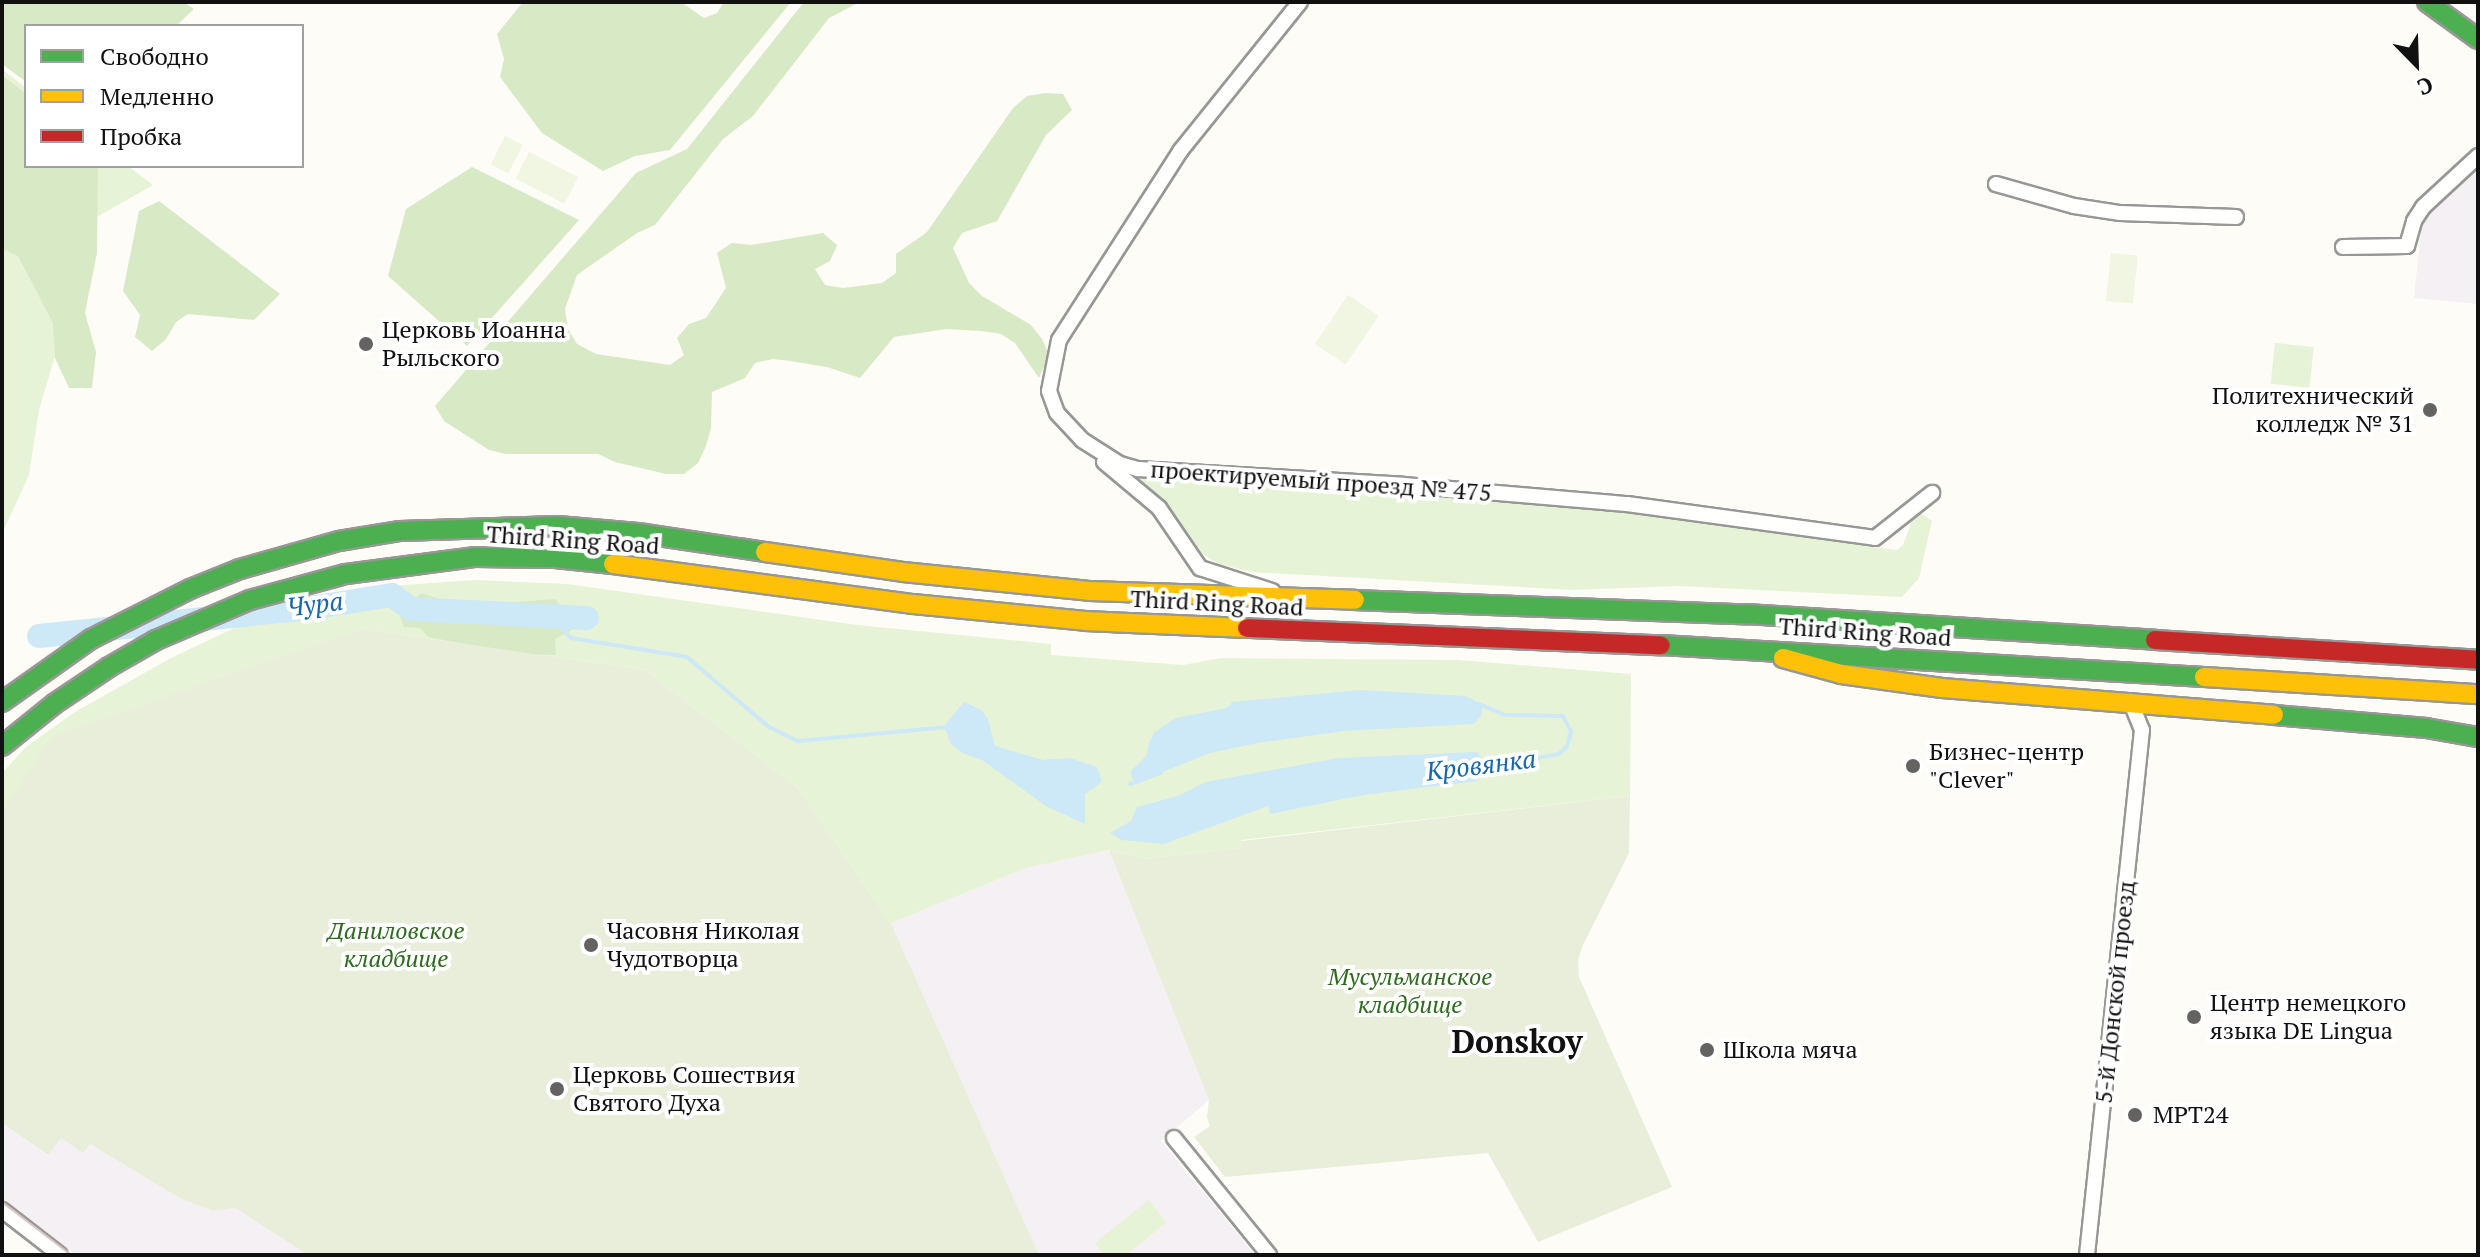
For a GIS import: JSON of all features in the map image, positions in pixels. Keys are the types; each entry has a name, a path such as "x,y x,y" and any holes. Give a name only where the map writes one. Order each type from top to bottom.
{"main road":[{"path":"2427,2 2478,39"},
{"name":"Third Ring Road","path":"2,702 26,682 91,639 190,589 291,553 400,531 473,526 558,526 638,533 903,572 1089,591 1746,614 2478,660"},
{"name":"Third Ring Road","path":"2,746 54,704 156,640 250,600 346,574 476,557 555,558 913,604 1085,621 1753,649 2478,694"},
{"path":"1753,649 1841,674 1928,686 2426,728 2478,737"},
{"path":"2,694 26,682"},
{"path":"2426,728 2478,723"}],"street":[{"name":"проектируемый проезд № 475","path":"1300,2 1181,150 1059,340 1049,391 1057,413 1082,440 1120,464 1138,469 1404,485 1612,503 1875,538 1932,493"},
{"path":"2343,247 2407,246 2414,221 2423,207 2478,156"},
{"path":"1996,184 2074,206 2120,213 2236,217"},
{"path":"1082,440 1159,508 1200,568 1303,600"},
{"name":"5-й Донской проезд","path":"2087,1255 2142,730 2130,701"},
{"path":"2142,730 2164,706"},
{"path":"1174,1138 1269,1255"},
{"path":"2,1210 60,1255"}],"shaded area":[{"path":"2478,168 2478,304 2414,298 2422,222"},
{"path":"1109,850 1209,1100 1161,1141 1255,1255 1039,1255 891,923 1026,868"},
{"path":"2,1123 47,1155 61,1138 90,1144 181,1199 213,1211 235,1208 308,1255 76,1255 2,1198"}],"green space":[{"path":"2,2 183,2 194,9 178,24 24,24 24,80 2,64"},
{"path":"523,2 681,2 704,18 717,13 724,2 791,2 670,150 635,156 603,171 542,133 500,77 504,59 497,34"},
{"path":"804,2 860,2 829,18 753,116 723,139 655,225 637,233 577,275 565,309 568,329 577,344 596,354 670,365 684,355 677,338 689,324 706,318 726,288 717,253 732,243 751,245 823,233 837,245 830,261 815,269 825,285 843,288 882,283 896,273 896,254 927,232 1013,108 1027,96 1063,94 1072,110 1046,135 997,221 962,233 953,248 969,283 982,296 1031,325 1042,339 1049,355 1039,378 1015,343 1001,334 946,329 894,337 860,378 827,367 790,361 773,359 755,363 745,378 712,392 711,428 706,446 698,463 684,474 666,474 615,462 598,454 506,454 489,450 444,421 435,406 636,173 687,149"},
{"path":"2,69 24,86 24,168 131,168 153,185 81,226 70,346 55,356 39,410 29,475 2,534"},
{"path":"2,75 24,92 24,168 98,168 97,253 85,313 96,352 92,388 69,388 55,358 53,323 18,256 2,249"},
{"path":"505,136 523,145 508,174 490,165"},
{"path":"529,152 578,177 564,204 515,179"},
{"path":"472,167 579,220 467,346 388,276 406,209"},
{"path":"159,201 280,294 254,320 188,314 176,322 166,339 152,351 135,337 140,315 123,291 139,211"},
{"path":"2111,253 2138,256 2133,304 2106,301"},
{"path":"1348,295 1379,316 1346,365 1315,344"},
{"path":"2275,343 2314,347 2310,388 2271,384"},
{"path":"1118,460 1628,497 1866,533 1865,546 1897,550 1903,545 1916,510 1932,521 1919,578 1902,597 1678,586 1573,590 1251,572 1219,564 1204,555 1165,503"},
{"path":"474,580 567,584 857,625 1051,644 1051,655 1183,665 1221,658 1458,660 1631,674 1630,796 1241,840 1242,848 1144,859 1109,850 1026,868 891,923 797,787 645,670 360,629 2,812 2,773 26,747 75,712 169,659 245,623 336,596 404,585"},
{"path":"422,593 448,602 488,604 556,599 574,629 555,639 556,655 518,654 428,637 420,628 404,627 399,613"},
{"name":"Даниловское кладбище","path":"361,629 645,670 797,787 891,923 1039,1255 308,1255 235,1208 213,1211 181,1199 90,1144 83,1153 61,1138 48,1155 2,1123 2,812 51,737"},
{"name":"Мусульманское кладбище","path":"1630,796 1629,853 1583,945 1578,960 1579,977 1672,1187 1538,1242 1488,1153 1225,1177 1194,1137 1210,1126 1207,1117 1209,1100 1109,850 1144,859 1241,848 1241,841"},
{"path":"1149,1200 1166,1223 1126,1255 1104,1255 1095,1243"}],"water":[{"path":"1360,690 1466,696 1481,704 1482,714 1474,724 1344,731 1257,743 1210,753 1137,782 1132,778 1131,771 1147,755 1155,732 1176,718 1227,708 1232,702"},
{"path":"964,702 981,710 988,719 995,746 1043,760 1070,758 1097,767 1102,782 1085,794 1085,824 1046,806 982,760 962,753 951,744 944,726"},
{"path":"1477,752 1486,763 1486,774 1477,781 1363,795 1270,814 1268,806 1164,844 1122,840 1110,833 1131,821 1137,807 1178,796 1206,782 1339,758"}],"waterway":[{"name":"Чура","path":"39,636 310,608 392,595 411,609 587,618"},
{"name":"Кровянка","path":"552,617 571,638 687,657 769,727 798,741 948,727"},
{"name":"Кровянка","path":"1479,704 1505,715 1563,716 1571,732 1567,746 1559,754 1480,768"},
{"name":"Кровянка","path":"1130,784 1161,773"}],"tram line":[{"path":"2,1202 71,1255"}],"traffic: fast":[{"path":"2427,2 2478,39"},
{"path":"2,702 91,639 190,589 240,569 339,541 400,531 558,526 638,533 765,552"},
{"path":"2,746 54,704 109,667 156,640 250,600 346,574 476,557 555,558 613,564"},
{"path":"1355,600 1746,614 2155,640"},
{"path":"1661,645 2204,677"},
{"path":"2274,715 2426,728 2478,737"}],"traffic: slow":[{"path":"765,552 903,572 1089,591 1355,600"},
{"path":"613,564 913,604 1085,621 1247,628"},
{"path":"1783,658 1841,674 1942,688 2274,715"},
{"path":"2204,677 2478,694"}],"traffic: jam":[{"path":"1247,628 1661,645"},
{"path":"2155,640 2478,660"}],"place":[{"name":"Церковь Иоанна Рыльского","path":"366,344"},
{"name":"Политехнический колледж № 31","path":"2430,410"},
{"name":"Бизнес-центр \"Clever\"","path":"1913,766"},
{"name":"Часовня Николая Чудотворца","path":"591,945"},
{"name":"Центр немецкого языка DE Lingua","path":"2194,1017"},
{"name":"Школа мяча","path":"1707,1050"},
{"name":"Церковь Сошествия Святого Духа","path":"557,1089"},
{"name":"МРТ24","path":"2135,1115"}],"district":[{"name":"Donskoy","path":"1517,1041"}]}
